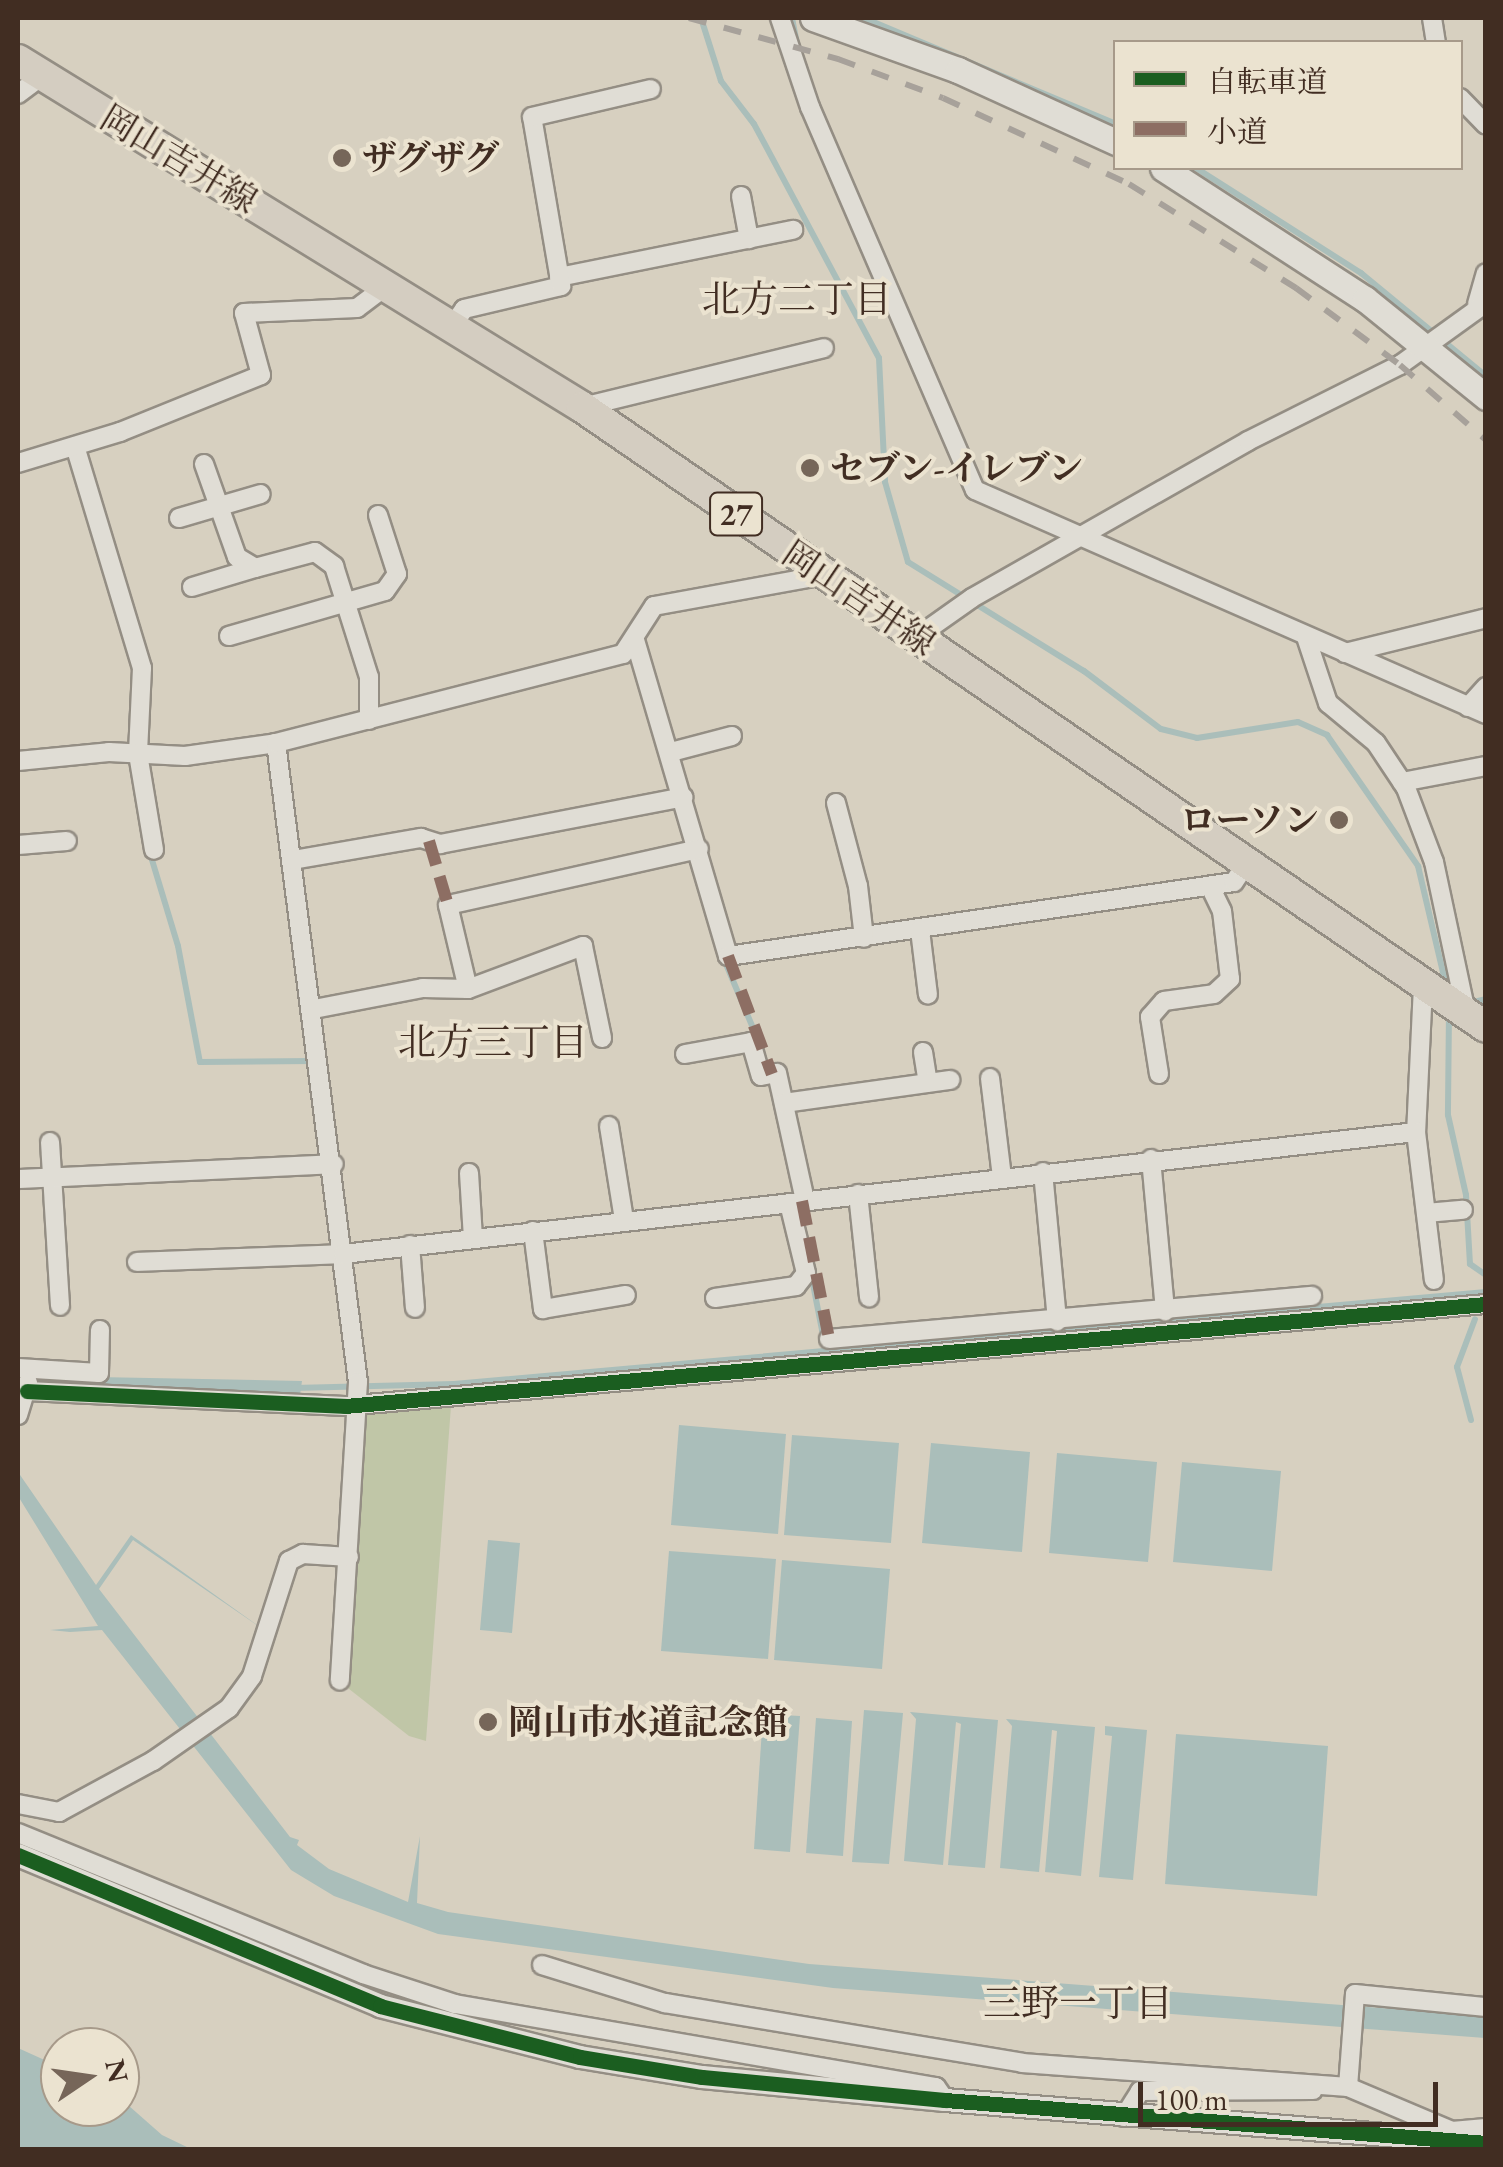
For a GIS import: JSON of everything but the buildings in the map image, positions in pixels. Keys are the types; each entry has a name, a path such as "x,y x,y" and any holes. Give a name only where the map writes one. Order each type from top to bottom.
{"main road":[{"path":"813,18 958,70 1113,141"},
{"name":"岡山吉井線","path":"26,77 388,285 582,407 1457,1006"},
{"path":"1166,170 1437,341 1486,398"}],"street":[{"path":"780,18 810,107 916,346 966,477 985,496 1477,710 1486,688"},
{"path":"453,325 464,309 561,286 532,117 651,90"},
{"path":"1463,101 1486,125"},
{"path":"741,196 749,239"},
{"path":"559,277 793,230"},
{"path":"917,638 966,602 1082,540 1248,441 1437,341 1482,304 1486,273"},
{"path":"18,462 76,446 261,375 244,313 356,308 388,285"},
{"path":"582,407 824,348"},
{"path":"76,446 142,668 138,754 154,850"},
{"path":"204,464 237,556 255,568"},
{"path":"179,518 262,494"},
{"path":"230,636 346,607 386,592 398,574 378,516"},
{"path":"192,588 315,552 334,566 369,677 369,720"},
{"path":"18,761 138,754 185,756 276,742 623,654 654,606 825,575"},
{"path":"1345,653 1486,618"},
{"path":"1306,636 1328,703 1376,744 1402,782 1434,862 1457,1006 1416,1132 1434,1280"},
{"path":"635,640 672,752 679,798 728,956 1234,882 1246,864"},
{"path":"672,752 732,736"},
{"path":"276,742 314,1009 338,1254 359,1394 340,1680"},
{"path":"1402,782 1486,766"},
{"path":"293,860 421,838 440,844 679,798"},
{"path":"836,803 858,886 864,938"},
{"path":"18,845 68,841"},
{"path":"468,989 448,905 694,850"},
{"path":"1159,1074 1150,1017 1164,1000 1214,994 1230,980 1222,911 1210,886"},
{"path":"920,930 928,995"},
{"path":"314,1009 423,988 468,989 582,946 602,1038"},
{"path":"686,1054 751,1042 761,1076 777,1073 806,1273 796,1286 715,1298"},
{"path":"923,1052 928,1083"},
{"path":"990,1078 1002,1177"},
{"path":"784,1103 950,1080"},
{"path":"609,1126 624,1220"},
{"path":"137,1262 338,1254 1416,1132"},
{"path":"50,1142 60,1306"},
{"path":"1151,1159 1165,1311"},
{"path":"18,1179 328,1164"},
{"path":"1042,1172 1057,1321"},
{"path":"469,1173 473,1238"},
{"path":"858,1194 869,1297"},
{"path":"1426,1213 1463,1210"},
{"path":"533,1231 543,1309 626,1295"},
{"path":"410,1245 415,1308"},
{"path":"829,1339 882,1346 1057,1321 1312,1296"},
{"path":"26,1378 359,1394 882,1346 1486,1304"},
{"path":"26,1378 99,1373 100,1330"},
{"path":"18,1415 26,1378"},
{"path":"18,1804 59,1812 230,1708 252,1676 289,1561 303,1554 349,1557"},
{"path":"18,1833 363,1974 455,2004 936,2087 945,2100"},
{"path":"18,1855 300,1977 458,2031 702,2077 1124,2117 1450,2136 1486,2144"},
{"path":"542,1965 664,2003 1022,2062 1348,2087 1450,2136 1486,2128"},
{"path":"1348,2087 1355,1994 1486,2007"},
{"path":"1124,2117 1140,2091 1348,2087"}],"green space":[{"path":"451,1406 426,1741 409,1736 344,1685 367,1414"}],"shaded area":[{"path":"18,1374 302,1381 300,1395 18,1387"},
{"path":"679,1425 786,1434 778,1534 671,1525"},
{"path":"792,1435 899,1443 891,1543 784,1535"},
{"path":"931,1443 1030,1452 1022,1552 922,1543"},
{"path":"1057,1453 1157,1462 1148,1562 1049,1553"},
{"path":"1182,1462 1281,1471 1272,1571 1173,1562"},
{"path":"18,1472 96,1585 131,1535 264,1630 133,1540 99,1589 290,1837 299,1840 297,1845 329,1869 408,1902 420,1836 417,1903 448,1912 809,1964 1485,2016 1485,2038 833,1988 438,1934 334,1896 291,1870 102,1630 50,1630 98,1626 18,1496"},
{"path":"488,1540 520,1543 512,1633 480,1630"},
{"path":"669,1551 776,1559 768,1659 661,1651"},
{"path":"782,1560 890,1569 882,1669 774,1660"},
{"path":"864,1710 903,1713 889,1864 852,1862"},
{"path":"910,1712 998,1720 985,1868 948,1865 961,1724 956,1722 943,1865 904,1861 916,1719"},
{"path":"763,1714 800,1716 790,1852 754,1849"},
{"path":"816,1718 852,1721 843,1856 806,1853"},
{"path":"1006,1719 1095,1727 1081,1876 1045,1872 1057,1731 1052,1730 1039,1872 1000,1868 1012,1726"},
{"path":"1105,1726 1147,1730 1133,1880 1099,1877 1112,1736 1105,1735"},
{"path":"1176,1734 1328,1746 1317,1896 1165,1884"},
{"path":"18,2048 40,2058 40,2127 140,2127 140,2116 162,2135 191,2149 18,2149"}],"waterway":[{"path":"701,18 721,81 754,124 879,358 885,482 908,562 1084,671 1161,729 1197,738 1298,722 1327,735 1418,866 1447,990"},
{"path":"792,18 798,48"},
{"path":"864,18 1113,123"},
{"path":"1199,170 1361,273 1486,376"},
{"path":"149,850 178,946 200,1062 314,1061"},
{"path":"723,957 761,1047"},
{"path":"1469,1003 1486,999"},
{"path":"1449,1012 1448,1115 1466,1195 1470,1264 1486,1275"},
{"path":"811,1274 824,1340"},
{"path":"294,1388 454,1384 1486,1292"},
{"path":"1471,1420 1457,1367 1475,1319"}],"railway":[{"path":"689,18 838,59 943,98 1129,184 1296,288 1400,365 1486,440"}],"marked path":[{"path":"429,841 448,905"},
{"path":"728,956 772,1074"},
{"path":"802,1201 829,1339"}],"cycle path":[{"path":"27,1391 345,1406 1486,1304"},
{"path":"18,1855 380,2006 580,2057 702,2077 1486,2143"}],"place":[{"name":"ザグザグ","path":"342,158"},
{"name":"セブン-イレブン","path":"810,468"},
{"name":"ローソン","path":"1339,820"},
{"name":"岡山市水道記念館","path":"488,1722"}],"district":[{"name":"北方二丁目","path":"797,299"},
{"name":"北方三丁目","path":"493,1042"},
{"name":"三野一丁目","path":"1078,2003"}]}
